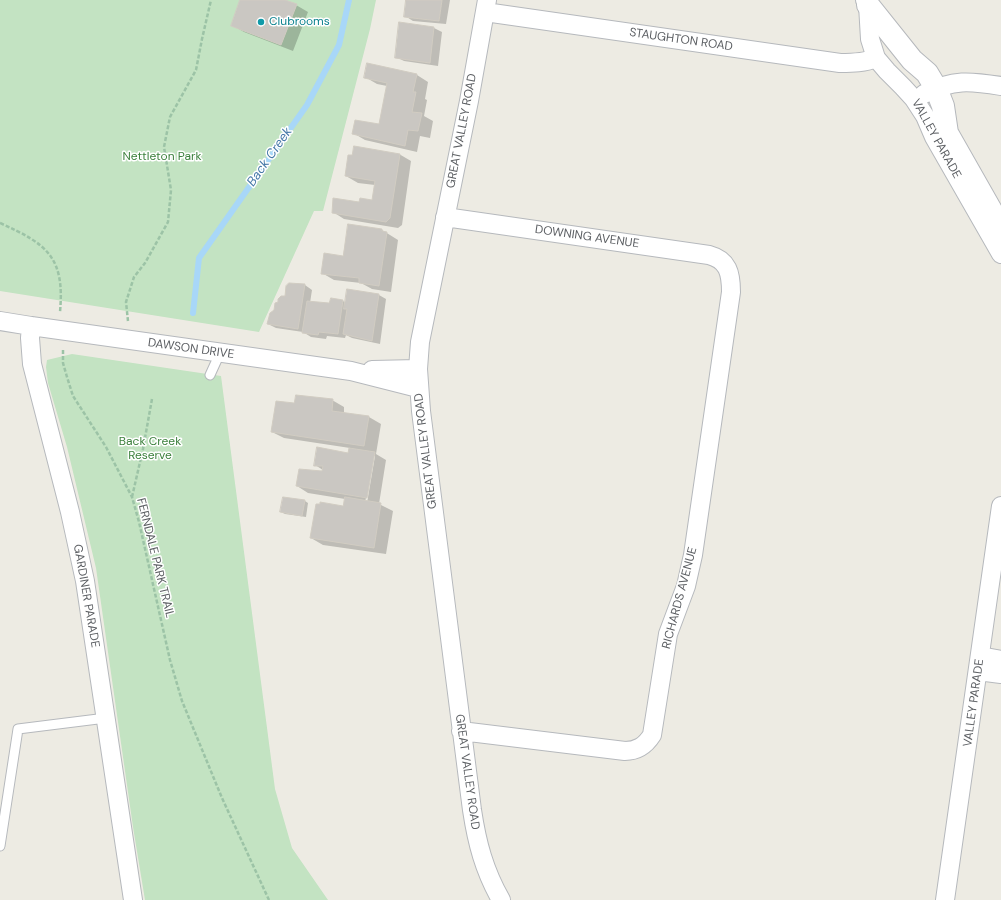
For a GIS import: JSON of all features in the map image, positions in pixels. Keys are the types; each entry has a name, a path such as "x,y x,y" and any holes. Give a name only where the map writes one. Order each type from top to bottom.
{"street":[{"name":"VALLEY PARADE","path":"867,3 870,39 876,58 904,87 925,116 934,137 1001,254"},
{"name":"VALLEY PARADE","path":"867,3 912,60 927,73 936,88 943,106 947,133 1001,228"},
{"name":"STAUGHTON ROAD","path":"486,6 840,63 869,61 876,58"},
{"name":"GREAT VALLEY ROAD","path":"486,6 420,342 418,388 461,731 477,842 484,864 501,900"},
{"path":"914,99 936,88 952,83 964,82 1001,86"},
{"name":"DOWNING AVENUE","path":"445,217 709,255 719,259 725,265"},
{"name":"RICHARDS AVENUE","path":"461,731 625,751 631,751 642,747 647,743 652,735 668,634 686,586 693,555 731,292 731,279 725,265"},
{"path":"0,322 31,326"},
{"name":"DAWSON DRIVE","path":"31,326 351,371 418,388"},
{"name":"GARDINER PARADE","path":"31,326 30,338 32,364 79,549 90,610 132,900"},
{"name":"DAWSON DRIVE","path":"351,371 418,369"},
{"name":"VALLEY PARADE","path":"946,900 1001,506"},
{"path":"979,664 1001,660"},
{"path":"979,664 1001,674"}],"lane":[{"path":"210,375 220,353"},
{"path":"0,846 18,729 106,718"}],"path":[{"path":"130,340 126,302 134,278 145,263 168,222 171,190 164,147 170,117 196,70 211,0"},
{"name":"FERNDALE PARK TRAIL","path":"0,223 37,242 53,259 57,266 61,290 59,331 67,377 73,396 106,447 132,497 170,660 182,701 222,798 268,900"},
{"path":"132,497 152,399"},
{"path":"89,420 93,418"}],"green space":[{"name":"Nettleton Park","path":"0,0 376,0 370,29 323,211 314,211 259,332 0,291"},
{"name":"Back Creek Reserve","path":"72,354 221,376 275,789 292,848 328,900 145,900 133,827 96,568 67,447 48,383 46,367 47,360"}],"building":[{"name":"Clubrooms","path":"240,0 285,0 297,4 281,45 231,26"},
{"path":"406,0 442,0 439,21 404,17"},
{"path":"399,22 434,27 430,63 395,58"},
{"path":"367,63 417,74 413,92 416,92 412,112 422,113 418,131 408,130 405,146 352,134 355,120 379,124 387,83 364,78"},
{"path":"354,146 400,154 390,218 386,222 332,213 333,198 359,202 360,198 372,200 375,181 345,176 348,155 352,155"},
{"path":"348,224 382,229 382,231 387,232 379,286 359,283 359,278 321,274 324,253 343,256"},
{"path":"289,283 305,284 298,329 267,324 270,313 274,310 275,303 278,302 278,299 281,296 285,296 286,286"},
{"path":"347,289 379,294 372,341 343,334 347,309 344,309"},
{"path":"331,298 343,300 338,334 319,332 318,335 302,333 307,301 329,303"},
{"path":"296,395 333,399 332,411 369,416 364,446 271,432 276,401 294,403"},
{"path":"317,447 348,453 349,448 375,452 367,498 296,486 299,469 322,471 323,466 314,466"},
{"path":"283,497 305,500 302,516 280,512"},
{"path":"345,497 381,503 374,548 310,538 316,504 320,504 320,502 343,506"}],"waterway":[{"name":"Back Creek","path":"193,313 199,258 307,105 339,45 349,0"}],"place":[{"name":"Clubrooms","path":"261,22"}]}
